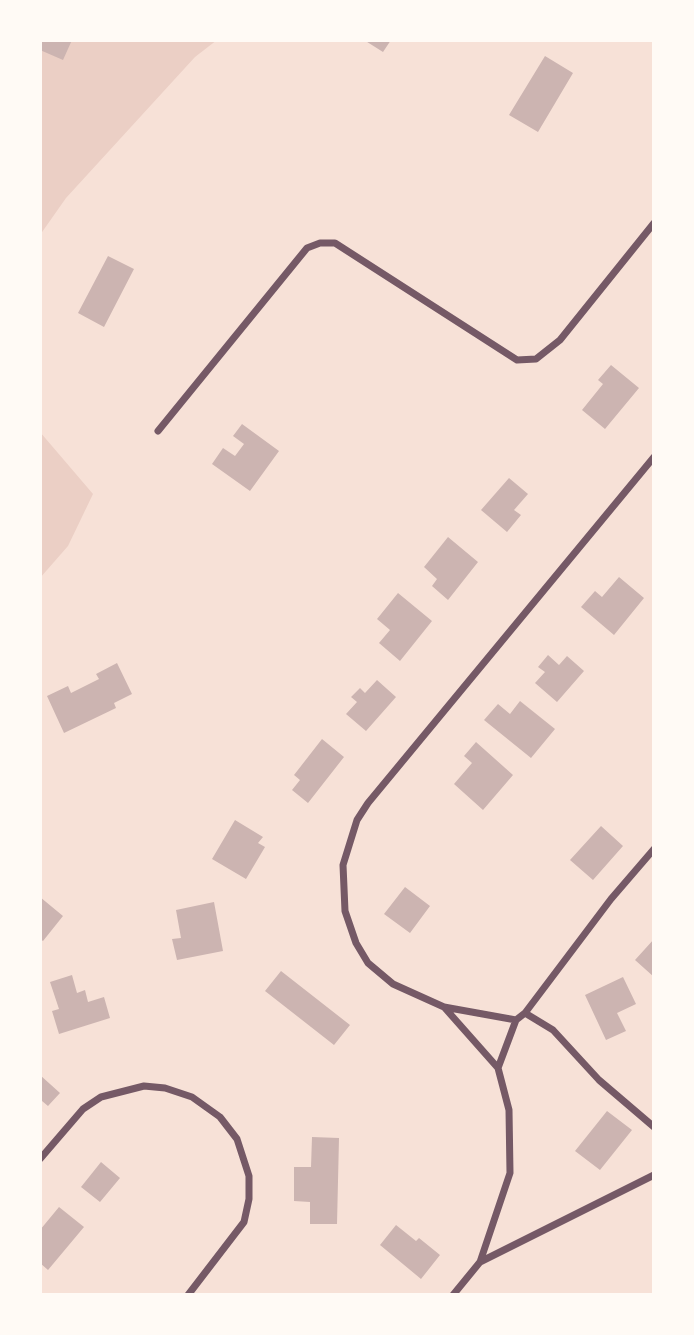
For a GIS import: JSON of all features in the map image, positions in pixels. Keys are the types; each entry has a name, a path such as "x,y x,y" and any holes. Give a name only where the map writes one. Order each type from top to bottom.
{"street":[{"path":"158,431 307,248 320,243 335,243 517,360 536,359 560,340 654,223"},
{"path":"516,1020 444,1007 393,984 368,963 356,943 345,911 343,865 357,820 387,779 654,457"},
{"path":"498,1068 516,1020 525,1013 611,899 654,849"},
{"path":"444,1007 498,1068 509,1110 510,1173 480,1262 453,1295"},
{"path":"525,1013 553,1030 599,1080 654,1127"},
{"path":"40,1159 83,1109 101,1097 144,1086 165,1088 192,1097 220,1117 237,1139 249,1176 249,1199 244,1222 188,1295"},
{"path":"480,1262 654,1175"}],"shaded area":[{"path":"40,40 217,40 195,57 66,198 40,235"},
{"path":"40,432 93,494 68,546 40,578"}],"building":[{"path":"40,40 72,40 63,60 40,50"},
{"path":"364,40 391,40 383,52"},
{"path":"545,56 573,73 538,132 509,115"},
{"path":"108,256 134,269 104,327 78,313"},
{"path":"611,365 639,388 605,429 582,410 603,384 598,380"},
{"path":"242,424 279,451 250,491 212,464 223,448 235,456 244,444 233,436"},
{"path":"509,478 528,494 514,510 521,515 507,532 481,510"},
{"path":"448,537 478,562 448,600 432,586 437,579 424,567"},
{"path":"619,577 644,598 614,635 581,607 595,591 602,597"},
{"path":"398,593 432,621 400,661 379,643 390,630 377,619"},
{"path":"548,655 559,665 567,656 584,671 557,702 535,683 545,672 538,667"},
{"path":"117,663 132,694 114,703 116,708 64,733 47,696 68,686 71,693 99,679 96,674"},
{"path":"377,680 396,697 366,731 346,714 357,702 351,697 360,688 365,693"},
{"path":"520,701 555,729 531,758 484,720 498,704 510,714"},
{"path":"322,739 344,757 308,803 292,790 300,780 294,775"},
{"path":"476,742 513,775 483,810 454,784 472,763 464,756"},
{"path":"235,820 263,837 258,843 265,847 246,879 212,859"},
{"path":"601,826 623,846 593,880 570,860"},
{"path":"405,887 430,906 410,933 384,914"},
{"path":"40,897 63,916 43,941 40,939"},
{"path":"214,902 223,951 177,960 172,939 181,938 176,910"},
{"path":"654,939 654,977 635,960"},
{"path":"281,971 350,1025 334,1045 265,991"},
{"path":"72,975 77,993 85,990 88,1002 104,997 110,1018 59,1034 52,1011 59,1009 50,982"},
{"path":"623,977 636,1004 617,1013 626,1031 606,1040 585,995"},
{"path":"40,1075 60,1093 48,1106 42,1101 40,1104"},
{"path":"607,1111 632,1130 600,1170 575,1151"},
{"path":"312,1137 339,1138 337,1224 310,1224 310,1202 294,1201 294,1167 311,1167"},
{"path":"101,1162 120,1178 100,1202 81,1187"},
{"path":"59,1207 84,1227 48,1270 40,1263 40,1230"},
{"path":"396,1225 440,1255 421,1279 380,1245"}]}
